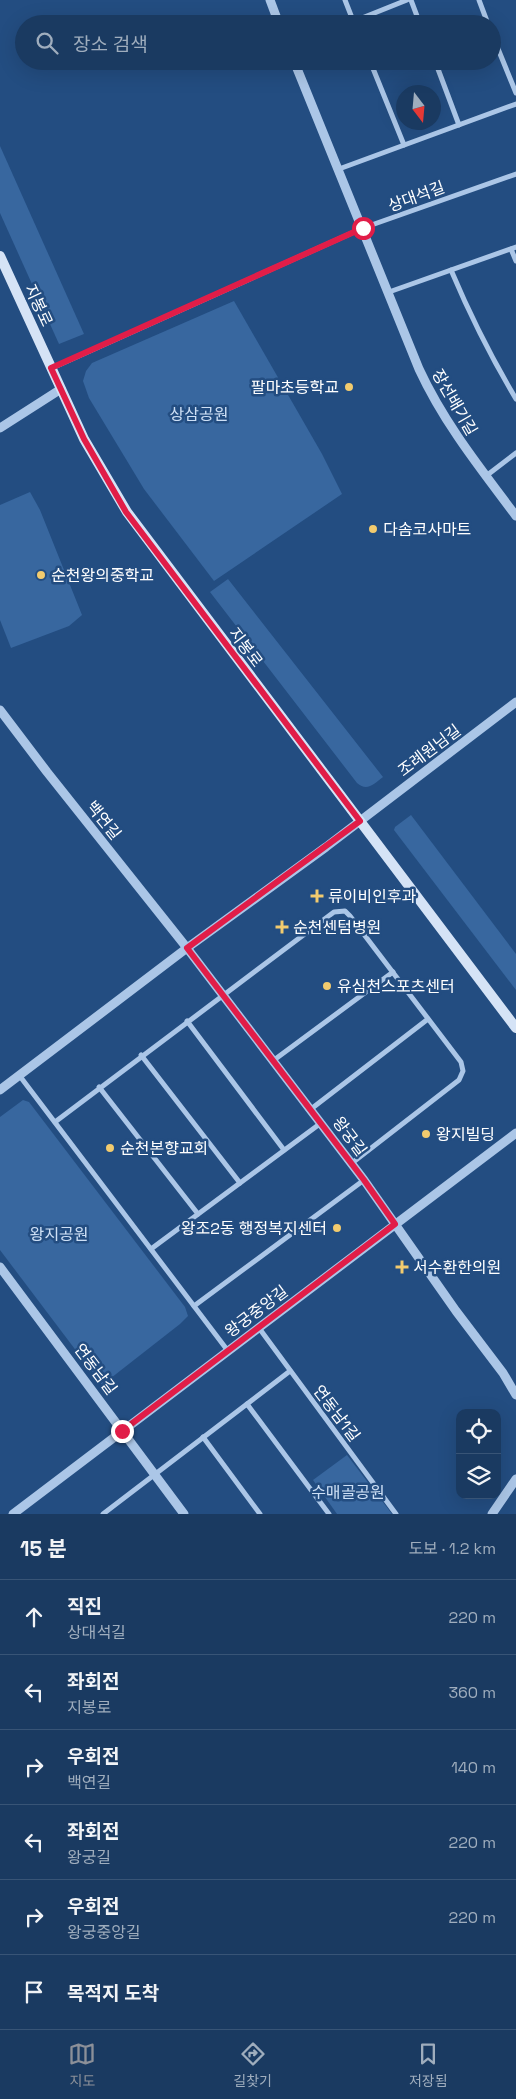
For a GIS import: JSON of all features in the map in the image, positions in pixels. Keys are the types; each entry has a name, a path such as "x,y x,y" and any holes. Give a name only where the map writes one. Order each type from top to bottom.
{"main road":[{"name":"지봉로","path":"0,256 84,439 121,504 142,535 516,1028"}],"street":[{"path":"270,0 276,15"},
{"path":"345,0 351,15"},
{"path":"372,15 407,0"},
{"path":"411,0 417,15"},
{"path":"479,0 485,15"},
{"path":"501,56 516,93"},
{"name":"장선배기길","path":"298,70 433,400 453,431 516,516"},
{"path":"374,70 404,145"},
{"path":"438,70 459,125"},
{"path":"340,169 516,104"},
{"name":"상대석길","path":"51,368 363,228 516,174"},
{"path":"389,292 514,248 516,261"},
{"path":"452,270 469,314 516,399"},
{"path":"0,428 61,389"},
{"path":"486,476 516,453"},
{"name":"조례원님길","path":"360,821 516,702"},
{"name":"백연길","path":"0,710 187,948"},
{"path":"0,1090 187,948 360,821"},
{"path":"55,1122 141,1055 338,911 345,912 350,916 462,1062 463,1069 462,1076 352,1163"},
{"name":"왕궁길","path":"187,948 352,1163 503,1373 516,1395"},
{"path":"274,1060 393,972"},
{"path":"310,1109 428,1018"},
{"path":"187,1021 284,1150"},
{"path":"141,1055 240,1183"},
{"path":"19,1075 228,1351"},
{"path":"99,1087 198,1214"},
{"path":"151,1249 321,1123"},
{"name":"왕궁중앙길","path":"13,1514 516,1132"},
{"path":"194,1306 364,1180"},
{"name":"연동남길","path":"0,1267 184,1514"},
{"name":"연동남1길","path":"259,1328 396,1514"},
{"path":"103,1514 290,1371"},
{"path":"247,1404 329,1514"},
{"path":"203,1437 260,1514"},
{"path":"492,1514 516,1479"}],"green space":[{"path":"0,146 84,334 59,344 0,213"},
{"name":"상삼공원","path":"234,301 322,454 342,494 214,581 144,489 89,398 83,381 86,371 92,363"},
{"name":"순천왕의중학교","path":"30,492 40,510 82,615 69,626 11,648 0,620 0,505"},
{"path":"228,579 383,777 377,782 367,787 357,783 210,592"},
{"path":"411,815 516,954 516,990 394,830 395,827"},
{"name":"왕지공원","path":"23,1100 29,1102 185,1307 188,1316 102,1385 0,1250 0,1117"},
{"name":"수매골공원","path":"347,1455 392,1514 337,1514 313,1480"}],"place":[{"name":"팔마초등학교","path":"349,387"},
{"name":"다솜코사마트","path":"373,529"},
{"name":"순천왕의중학교","path":"41,575"},
{"name":"류이비인후과","path":"317,896"},
{"name":"순천센텀병원","path":"282,927"},
{"name":"유심천스포츠센터","path":"327,986"},
{"name":"왕지빌딩","path":"426,1134"},
{"name":"순천본향교회","path":"110,1148"},
{"name":"왕조2동 행정복지센터","path":"337,1228"},
{"name":"서수환한의원","path":"402,1267"}],"route":[{"path":"122,1431 395,1224 274,1060 187,948 360,821 126,512 84,439 51,368 363,228"}]}
